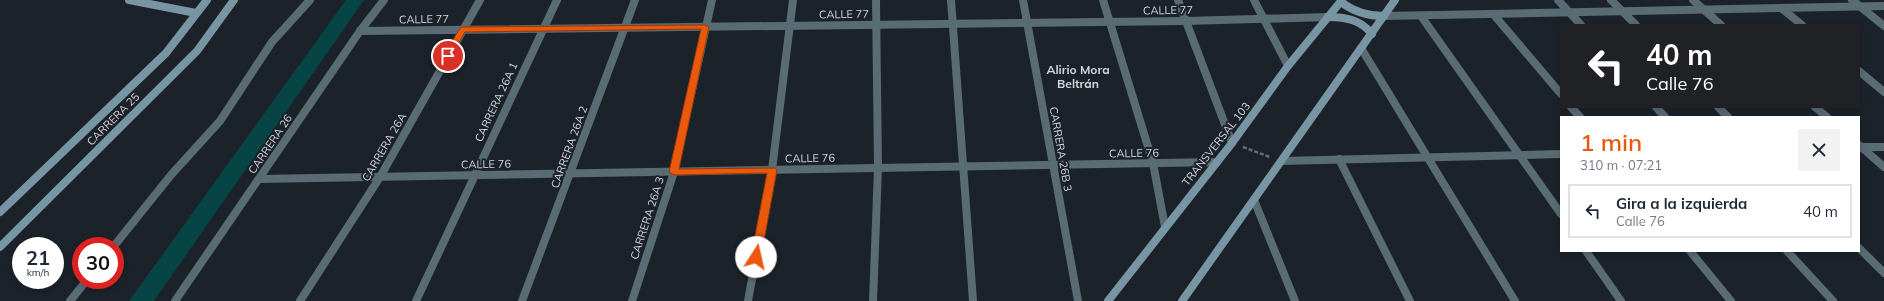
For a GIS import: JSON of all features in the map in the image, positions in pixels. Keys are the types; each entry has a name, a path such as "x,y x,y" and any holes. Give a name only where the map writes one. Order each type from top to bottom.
{"street":[{"path":"129,0 196,13"},
{"name":"CARRERA 25","path":"0,212 166,53 207,0"},
{"name":"CARRERA 25","path":"0,247 197,51 234,0"},
{"path":"121,237 171,175 220,121 272,42 310,0"},
{"name":"CARRERA 26","path":"175,301 360,31 384,0"},
{"name":"CARRERA 26A","path":"300,301 380,177 480,0"},
{"name":"CARRERA 26A 1","path":"416,301 557,0"},
{"name":"CARRERA 26A 2","path":"522,301 635,0"},
{"name":"CARRERA 26A 3","path":"632,301 674,172 712,0"},
{"path":"748,301 772,170 793,0"},
{"path":"873,301 878,168 876,0"},
{"path":"951,0 973,301"},
{"name":"CARRERA 26B 3","path":"1024,0 1078,301"},
{"path":"1103,0 1108,22 1153,163 1165,227"},
{"path":"1178,0 1232,144"},
{"path":"1254,0 1288,66"},
{"path":"1182,301 1395,0"},
{"path":"1558,0 1580,24"},
{"path":"1611,0 1635,24"},
{"path":"1693,0 1720,24"},
{"path":"1852,0 1884,26"},
{"path":"1341,1 1354,11 1374,16 1494,15 1884,6"},
{"name":"TRANSVERSAL 103","path":"1108,301 1232,144 1288,66 1341,1"},
{"path":"1781,8 1801,24"},
{"path":"1494,15 1560,93"},
{"path":"1421,16 1560,213"},
{"path":"1328,18 1343,18 1358,22 1372,34"},
{"name":"CALLE 77","path":"360,31 1328,18"},
{"path":"1361,48 1515,301"},
{"path":"1860,72 1884,92"},
{"path":"1572,108 1579,116"},
{"path":"1657,108 1664,116"},
{"path":"1719,108 1727,116"},
{"path":"1816,108 1826,116"},
{"path":"1860,146 1884,146"},
{"path":"1860,146 1884,167"},
{"path":"1282,161 1560,154"},
{"path":"1339,159 1410,301"},
{"name":"CALLE 76","path":"260,179 1217,162"},
{"path":"1254,200 1295,301"},
{"path":"1860,249 1884,273"},
{"path":"1587,252 1621,301"},
{"path":"1691,252 1731,301"},
{"path":"1789,252 1833,301"},
{"path":"70,301 80,289"}],"path":[{"path":"1232,144 1282,161"}],"shaded area":[{"path":"346,0 364,0 154,301 129,301"}],"district":[{"name":"Alirio Mora Beltrán","path":"1078,76"}],"route":[{"path":"448,56 462,30 705,27 674,172 772,170 756,257"}]}
